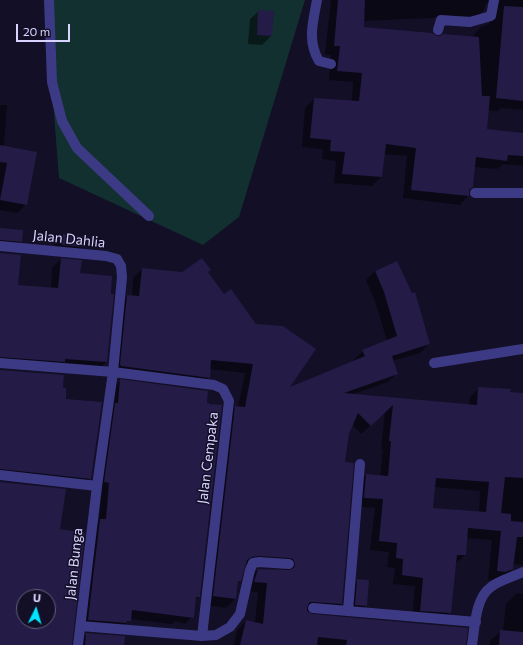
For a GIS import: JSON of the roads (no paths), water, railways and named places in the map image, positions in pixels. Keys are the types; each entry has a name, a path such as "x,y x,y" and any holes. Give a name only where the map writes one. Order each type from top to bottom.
{"street":[{"path":"49,0 52,82 62,121 77,148 149,216"},
{"path":"317,0 312,28 313,51 319,61 331,64"},
{"path":"438,30 441,20 470,22 491,16 494,0"},
{"path":"475,193 523,193"},
{"name":"Jalan Dahlia","path":"0,246 106,256 118,260 121,266 122,277 113,372"},
{"path":"434,363 523,349"},
{"name":"Jalan Cempaka","path":"0,363 113,372 214,385 223,389 229,402 202,636"},
{"name":"Jalan Bunga","path":"78,645 97,486 113,372"},
{"path":"348,611 360,464"},
{"path":"0,474 97,486"},
{"path":"81,626 202,636 216,635 230,627 240,614 252,563 289,564"},
{"path":"472,645 480,600 485,592 492,586 523,572"},
{"path":"313,608 476,622"}]}
